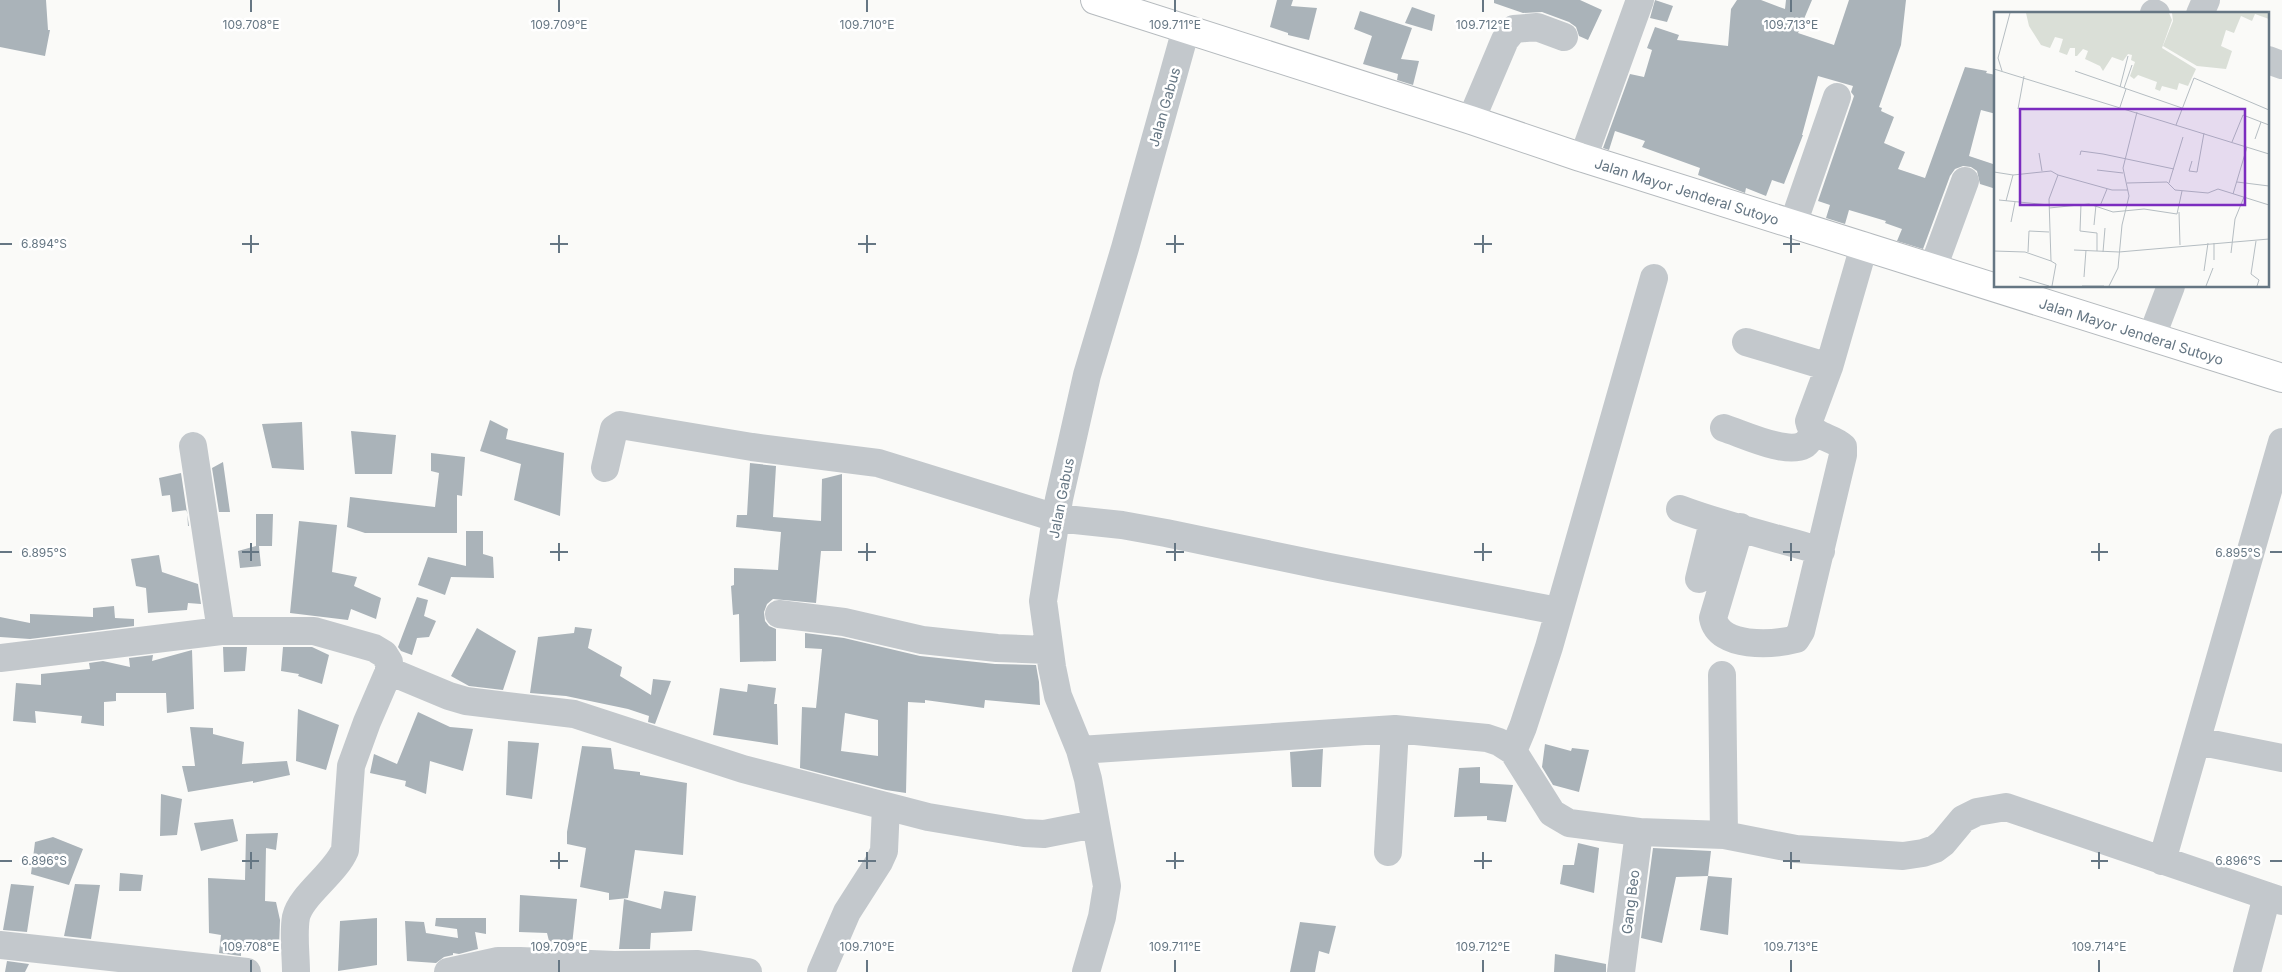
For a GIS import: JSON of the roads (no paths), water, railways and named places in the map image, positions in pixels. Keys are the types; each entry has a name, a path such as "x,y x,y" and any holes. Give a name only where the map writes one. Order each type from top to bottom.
{"main road":[{"name":"Jalan Mayor Jenderal Sutoyo","path":"1095,0 1471,120 1575,156 1994,287"},
{"name":"Jalan Mayor Jenderal Sutoyo","path":"1997,288 2282,378"}],"street":[{"path":"1575,156 1640,0"},
{"path":"2201,12 2206,0"},
{"path":"1471,120 1504,40 1514,29 1537,27 1564,37"},
{"name":"Jalan Gabus","path":"1086,972 1102,917 1107,886 1088,779 1080,750 1058,696 1048,650 1043,601 1058,509 1087,375 1125,248 1186,29"},
{"path":"2270,61 2282,65"},
{"path":"1793,224 1837,97"},
{"path":"1933,268 1965,181"},
{"path":"1713,522 1701,580 1714,625 1720,632 1742,642 1778,644 1796,640 1801,632 1821,551 1842,463 1843,447 1839,443 1814,433 1810,427 1809,420 1829,367 1864,246"},
{"path":"1513,751 1549,646 1654,278"},
{"path":"2152,336 2170,288"},
{"path":"1746,342 1829,367"},
{"path":"605,468 614,429 620,425 752,447 878,463 1122,525 1558,611"},
{"path":"1724,428 1782,447 1793,448 1805,445 1814,433"},
{"path":"2162,861 2282,442"},
{"path":"193,446 221,630"},
{"path":"1680,509 1713,522 1740,527 1821,551"},
{"path":"1701,580 1740,527"},
{"path":"778,614 844,622 922,640 997,648 1048,650"},
{"path":"0,658 221,630 314,630 374,648 384,654 389,662 389,671 350,766 345,850 340,863 303,902 296,916 296,972"},
{"path":"389,671 448,696 574,714 743,769 928,817 1024,833 1044,834 1095,824"},
{"path":"1722,675 1724,835"},
{"path":"1388,852 1395,729"},
{"path":"1080,750 1112,746 1395,729 1487,738 1499,742 1513,751 1552,813 1569,823 1639,832 1724,835 1796,848 1903,856 1923,854 1935,848 1943,843 1963,819 1976,812 2006,807 2274,898 2247,972"},
{"path":"2196,741 2282,758"},
{"path":"1088,779 1112,746"},
{"path":"821,972 847,912 884,851 886,806"},
{"name":"Gang Beo","path":"1620,972 1639,832"},
{"path":"0,945 247,972"},
{"path":"448,972 509,961 614,968 698,964 748,972"}]}
